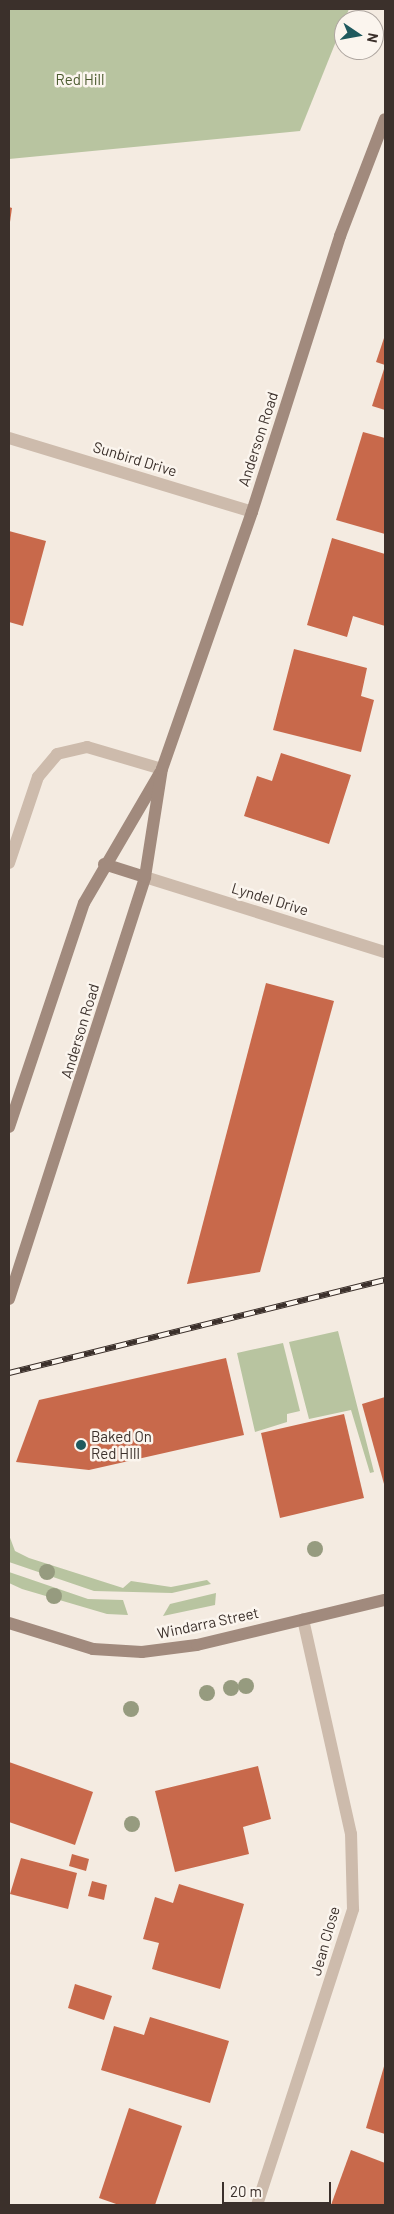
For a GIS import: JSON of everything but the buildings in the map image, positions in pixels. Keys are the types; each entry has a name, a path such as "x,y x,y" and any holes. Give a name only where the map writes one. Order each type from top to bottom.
{"street":[{"name":"Anderson Road","path":"9,1299 145,877 162,768 252,512 340,236 385,119"},
{"name":"Sunbird Drive","path":"9,438 252,512"},
{"path":"9,863 38,776 57,754 87,746 162,768"},
{"name":"Anderson Road","path":"9,1127 77,921 104,864 162,768"},
{"path":"104,864 145,877"},
{"name":"Lyndel Drive","path":"145,877 385,952"},
{"name":"Windarra Street","path":"9,1623 93,1649 135,1652 197,1645 385,1600"},
{"name":"Jean Close","path":"257,2205 343,1942 354,1885 351,1834 303,1619"}],"green space":[{"name":"Red Hill","path":"9,9 349,9 334,10 334,46 300,131 9,159"},
{"path":"338,1331 374,1472 370,1473 351,1410 309,1419 289,1342"},
{"path":"283,1343 300,1411 287,1414 287,1422 255,1432 237,1353"},
{"path":"9,1535 15,1551 29,1558 123,1588 131,1581 171,1587 207,1580 211,1584 172,1593 94,1591 9,1562"},
{"path":"9,1572 88,1599 123,1600 128,1615 107,1614 22,1589 9,1583"},
{"path":"216,1593 215,1605 163,1616 170,1604"}],"railway":[{"path":"9,1373 385,1280"}],"place":[{"name":"Baked On Red HIll","path":"81,1445"}]}
